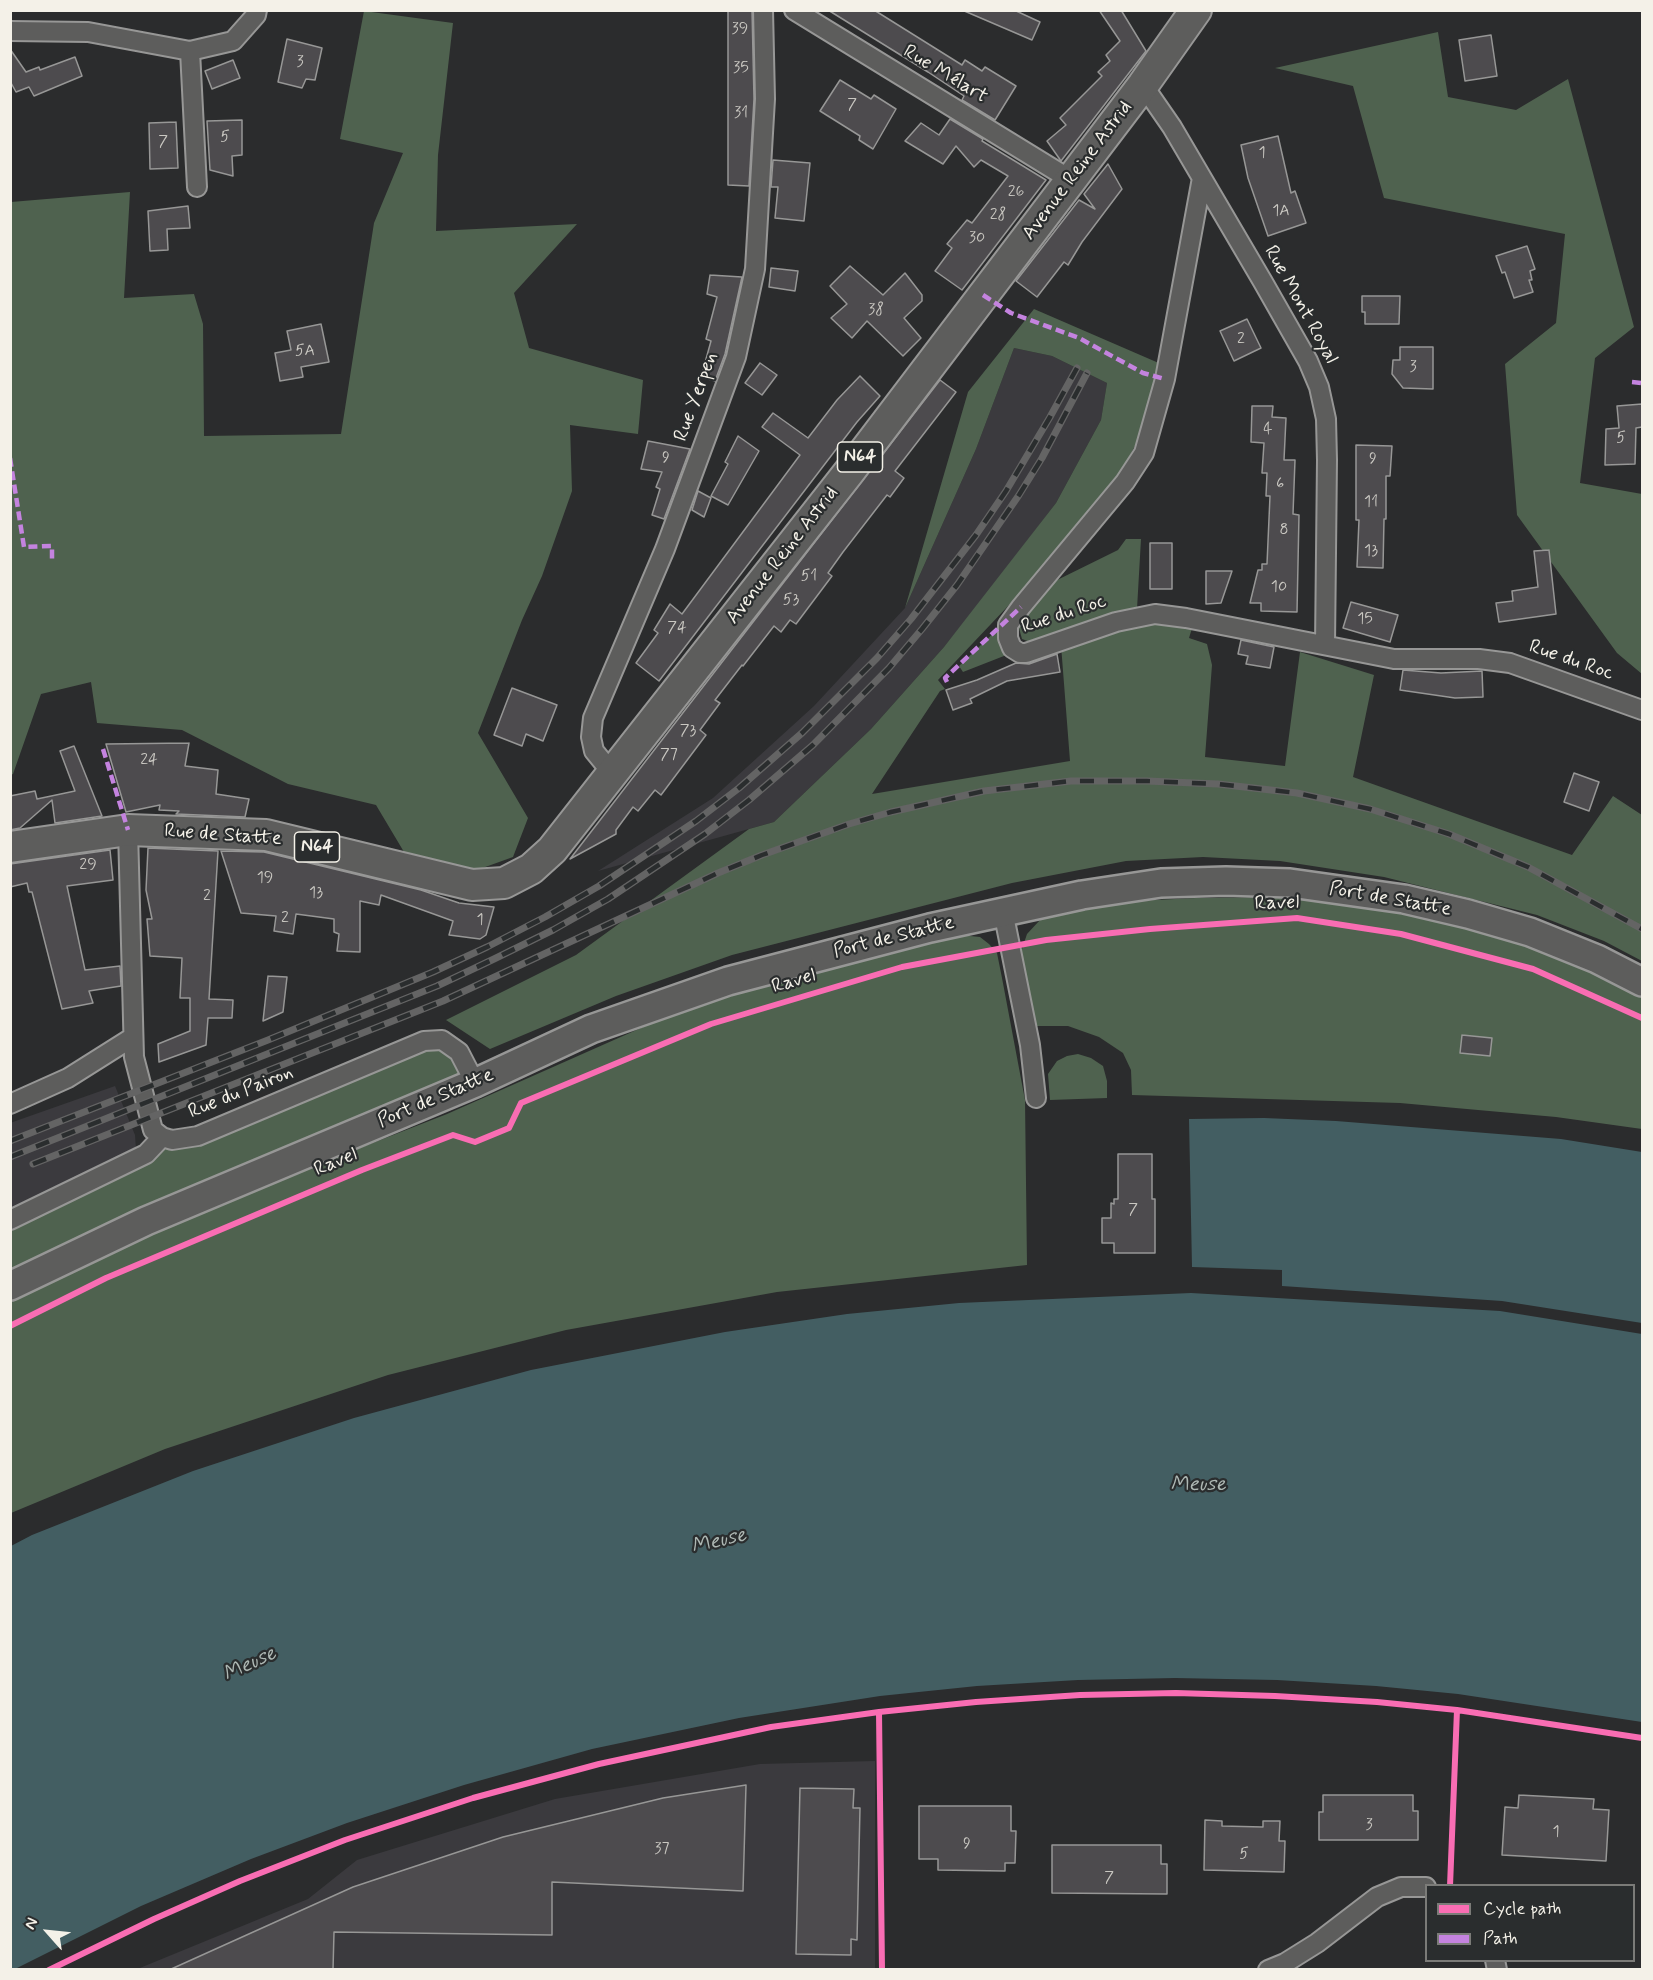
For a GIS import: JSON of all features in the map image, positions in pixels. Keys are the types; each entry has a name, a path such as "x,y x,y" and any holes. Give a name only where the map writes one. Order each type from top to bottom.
{"main road":[{"name":"Avenue Reine Astrid","path":"504,883 531,869 552,850 849,472 1143,86 1196,10"},
{"name":"Rue de Statte","path":"10,847 128,830 266,835 472,885 504,883"}],"street":[{"path":"10,31 88,32 190,51 233,41 258,10"},
{"name":"Rue Yerpen","path":"612,773 594,751 591,737 593,718 665,549 736,357 755,269 765,99 763,10"},
{"name":"Rue Mélart","path":"794,10 1071,180"},
{"path":"190,51 197,187"},
{"name":"Rue Mont Royal","path":"1143,86 1172,127 1202,178 1308,361 1319,387 1326,419 1327,460 1325,645"},
{"name":"Rue du Roc","path":"1202,178 1165,379 1152,432 1144,453 1125,482 1008,625 1008,638 1012,648 1020,653 1026,653 1116,622 1155,614 1394,658 1509,663 1642,710"},
{"path":"10,1220 146,1154 162,1137 153,1130 134,1057 128,830"},
{"name":"Port de Statte","path":"10,1286 146,1221 475,1083 591,1029 728,981 1003,911 1082,895 1161,883 1226,881 1290,883 1404,899 1530,932 1597,959 1642,982"},
{"path":"1003,911 1030,1045 1036,1098"},
{"path":"10,1104 69,1078 133,1037"},
{"name":"Rue du Pairon","path":"162,1137 172,1140 198,1136 424,1041 442,1040 459,1052 475,1083"},
{"path":"1268,1970 1285,1963 1317,1943 1377,1897 1401,1887 1425,1887"}],"shaded area":[{"path":"1014,348 1052,356 1107,383 1101,420 1056,503 983,599 871,729 774,822 598,871 713,798 814,706 905,608 976,449"},
{"path":"115,1086 135,1135 136,1149 11,1214 10,1123"},
{"path":"875,1761 875,1969 135,1970 308,1899 357,1860 555,1799 760,1764"}],"green space":[{"path":"364,11 453,23 438,155 436,231 577,224 514,293 529,348 643,380 638,434 570,425 572,491 542,576 522,620 478,733 528,818 513,857 477,870 404,852 376,805 288,784 182,730 97,723 91,682 41,694 11,775 11,202 130,192 124,298 194,294 203,324 204,436 341,434 374,223 403,153 340,139"},
{"path":"1438,32 1448,97 1516,110 1568,79 1634,327 1595,358 1580,483 1642,494 1642,674 1617,653 1517,515 1505,364 1556,323 1565,234 1384,198 1353,86 1275,68"},
{"path":"1034,309 1161,364 1145,423 1123,468 1084,518 1026,587 938,680 945,689 940,691 872,794 1070,761 1061,645 1136,616 1193,625 1189,638 1207,644 1212,665 1205,757 1285,766 1300,652 1374,675 1353,777 1572,855 1613,796 1642,815 1642,961 1604,941 1537,915 1384,877 1280,861 1203,857 1126,861 1012,883 732,955 616,996 490,1049 446,1020 576,955 749,829 774,822 871,729 944,647 1056,503 1101,420 1107,383 1052,356 1014,348 976,449 905,608 968,392"},
{"path":"1126,539 1141,539 1137,609 1030,642 1022,639 1019,628 1023,619 1049,584 1118,550"},
{"path":"1002,625 1009,654 963,672 959,666"},
{"path":"1289,897 1366,903 1432,914 1531,945 1629,986 1642,994 1642,1129 1556,1117 1400,1103 1132,1095 1131,1070 1123,1053 1099,1037 1068,1026 1035,1026 1020,955 1027,934 1040,920 1060,913 1133,901"},
{"path":"960,935 980,937 997,953 1025,1100 1027,1265 777,1292 566,1330 388,1375 165,1449 11,1513 11,1302 100,1255 232,1198 447,1114 650,1024 727,996 804,972"},
{"path":"442,1040 475,1083 11,1286 11,1220 172,1140"},
{"path":"1078,1054 1091,1058 1103,1066 1107,1081 1107,1098 1050,1100 1048,1074 1057,1061"}],"water":[{"path":"1264,1118 1336,1121 1561,1139 1642,1152 1642,1323 1502,1301 1282,1286 1282,1270 1192,1267 1189,1119"},
{"name":"Meuse","path":"1191,1293 1500,1311 1642,1334 1642,1722 1458,1694 1277,1680 1175,1678 1078,1680 977,1686 880,1696 739,1718 592,1749 464,1785 347,1823 251,1859 141,1906 11,1969 11,1546 32,1535 193,1471 354,1418 531,1370 725,1332 847,1314 959,1303"}],"building":[{"path":"728,10 752,10 754,99 749,186 728,185"},
{"path":"828,10 874,10 962,65 965,60 982,71 985,67 1016,86 995,120 962,100 964,96 928,72"},
{"path":"962,10 1014,10 1040,22 1032,40"},
{"path":"1099,10 1121,10 1146,51 1061,161 1047,141 1066,125 1060,118 1102,76 1098,72 1110,61 1106,55 1120,41"},
{"path":"1491,35 1497,76 1465,81 1459,40"},
{"path":"287,39 322,48 315,80 306,79 302,88 278,82"},
{"path":"10,49 26,72 39,67 40,70 75,57 82,76 34,96 29,87 16,92 10,81"},
{"path":"233,60 240,78 212,89 205,71"},
{"path":"840,80 871,99 874,95 896,109 873,149 859,140 860,136 820,111"},
{"path":"950,119 1046,180 962,290 935,271 952,248 947,244 967,220 972,223 1008,176 981,160 974,167 956,146 943,164 905,141 921,123 939,135"},
{"path":"242,120 242,155 232,156 233,176 210,170 207,121"},
{"path":"176,122 178,168 150,169 149,123"},
{"path":"1278,136 1291,193 1295,191 1306,223 1268,236 1248,178 1241,145"},
{"path":"773,160 810,163 804,221 775,218 778,187 771,187"},
{"path":"1108,164 1122,189 1082,242 1068,265 1064,262 1037,297 1016,281 1079,200 1095,209 1084,194"},
{"path":"188,206 190,228 167,229 168,250 150,251 148,211"},
{"path":"1527,246 1535,269 1530,271 1532,280 1529,280 1533,292 1514,298 1505,272 1502,273 1496,256"},
{"path":"850,266 883,295 905,273 922,295 922,301 904,318 921,338 903,356 867,321 852,338 831,318 847,304 830,286"},
{"path":"771,268 798,271 795,291 769,287"},
{"path":"710,275 742,277 725,354 715,381 701,377 711,341 706,339 717,297 707,294"},
{"path":"1362,296 1400,296 1399,324 1365,324"},
{"path":"1247,319 1261,348 1234,361 1220,331"},
{"path":"321,324 329,362 301,367 303,377 280,381 275,353 291,350 287,331"},
{"path":"1400,347 1433,347 1433,389 1403,388 1392,374 1393,360 1400,360"},
{"path":"760,363 777,375 762,395 745,383"},
{"path":"860,376 880,396 857,422 659,681 636,663 658,633 654,630 670,604 682,614 800,455 762,427 773,413 808,438 837,400"},
{"path":"940,380 956,392 895,471 904,478 890,497 887,495 843,552 828,573 832,576 796,624 790,620 781,632 774,626 742,665 715,700 720,703 700,730 706,735 661,795 655,790 638,811 633,807 616,830 616,834 570,859"},
{"path":"1642,404 1642,427 1636,428 1635,464 1605,465 1606,429 1619,428 1617,406"},
{"path":"1252,406 1273,406 1272,417 1286,418 1284,460 1295,460 1293,514 1299,515 1297,612 1261,611 1261,603 1250,603 1258,570 1262,570 1262,564 1267,564 1270,496 1266,496 1267,473 1262,473 1264,443 1251,442"},
{"path":"738,436 759,451 728,505 711,496 728,464 725,462"},
{"path":"648,441 690,449 664,519 652,515 660,489 656,487 662,472 641,469"},
{"path":"1356,445 1392,446 1390,476 1386,476 1383,568 1357,567 1359,520 1356,520"},
{"path":"698,491 711,498 704,517 692,510"},
{"path":"1150,543 1172,543 1172,589 1150,589"},
{"path":"1549,550 1556,614 1499,622 1496,603 1513,601 1512,591 1538,587 1534,551"},
{"path":"1206,571 1232,571 1221,603 1206,604"},
{"path":"1351,602 1398,615 1390,642 1343,628"},
{"path":"1241,640 1274,647 1270,668 1246,664 1248,656 1238,654"},
{"path":"1057,654 1060,672 1007,681 970,699 972,703 953,710 946,690 977,680 1016,663 1029,664"},
{"path":"1403,670 1441,673 1482,671 1483,697 1455,698 1400,690"},
{"path":"512,688 557,705 543,741 526,734 522,746 494,735"},
{"path":"189,743 185,766 218,770 216,794 249,799 245,817 176,814 179,811 159,810 160,805 126,812 106,744"},
{"path":"74,746 102,816 55,823 52,800 20,828 10,830 10,796 35,791 37,799 75,791 60,751"},
{"path":"1574,773 1599,782 1589,811 1564,802"},
{"path":"148,848 218,851 209,999 233,1000 232,1018 208,1018 206,1045 159,1062 158,1044 190,1031 190,998 180,998 182,958 150,956 147,919 152,919 146,890"},
{"path":"110,850 113,880 67,886 85,970 120,966 121,986 89,991 93,1003 62,1009 32,892 29,892 27,883 10,887 10,864"},
{"path":"221,851 264,852 421,890 459,903 494,907 486,935 480,939 449,935 453,921 381,895 379,905 360,901 360,952 337,951 339,934 334,932 334,919 296,914 293,934 274,931 276,916 241,913"},
{"path":"268,976 287,977 283,1012 263,1021"},
{"path":"1462,1035 1492,1038 1490,1056 1460,1053"},
{"path":"1118,1154 1152,1154 1155,1253 1114,1253 1114,1243 1102,1243 1102,1218 1111,1218 1111,1203 1114,1204 1114,1199 1118,1199"},
{"path":"746,1785 743,1891 552,1882 552,1935 334,1932 333,1970 169,1970 353,1887 503,1837 663,1798"},
{"path":"800,1788 854,1789 853,1808 860,1808 857,1940 851,1939 851,1955 796,1954"},
{"path":"1323,1795 1413,1795 1413,1811 1418,1811 1418,1840 1319,1840 1319,1812 1323,1812"},
{"path":"1519,1795 1594,1799 1593,1809 1609,1810 1606,1861 1502,1855 1505,1807 1518,1808"},
{"path":"919,1806 1011,1806 1011,1831 1016,1831 1015,1863 1005,1863 1005,1871 938,1870 938,1859 919,1859"},
{"path":"1205,1820 1222,1821 1222,1826 1263,1827 1263,1821 1280,1821 1279,1841 1285,1841 1284,1872 1204,1870"},
{"path":"1052,1845 1161,1845 1161,1864 1167,1864 1167,1894 1052,1893"}],"railway":[{"path":"10,1141 268,1040 433,972 487,947 599,886 696,821 739,788 802,733 877,658 911,619 976,535 1006,491 1077,368"},
{"path":"10,1157 437,986 553,930 608,899 705,834 813,745 889,668 922,629 957,585 1019,495 1042,458 1087,373"},
{"path":"33,1164 443,1001 718,873 762,855 849,824 984,791 1071,781 1147,781 1218,784 1297,793 1370,809 1449,834 1528,867 1642,929"}],"marked path":[{"path":"983,295 1011,313 1079,338 1143,373 1165,379"},
{"path":"1632,382 1642,383"},
{"path":"10,458 24,547 52,546 52,559"},
{"path":"947,682 945,678 1021,607"},
{"path":"103,749 128,830"}],"cycle path":[{"name":"Ravel","path":"10,1326 106,1278 362,1170 453,1135 475,1142 509,1128 521,1103 711,1024 902,967 1046,940 1150,929 1297,918 1401,934 1533,969 1642,1018"},
{"path":"49,1970 154,1919 240,1881 345,1840 473,1798 599,1764 771,1727 879,1712 976,1702 1080,1695 1176,1693 1377,1702 1457,1710 1642,1738"},
{"path":"1450,1884 1457,1710"},
{"path":"879,1712 882,1970"}]}
